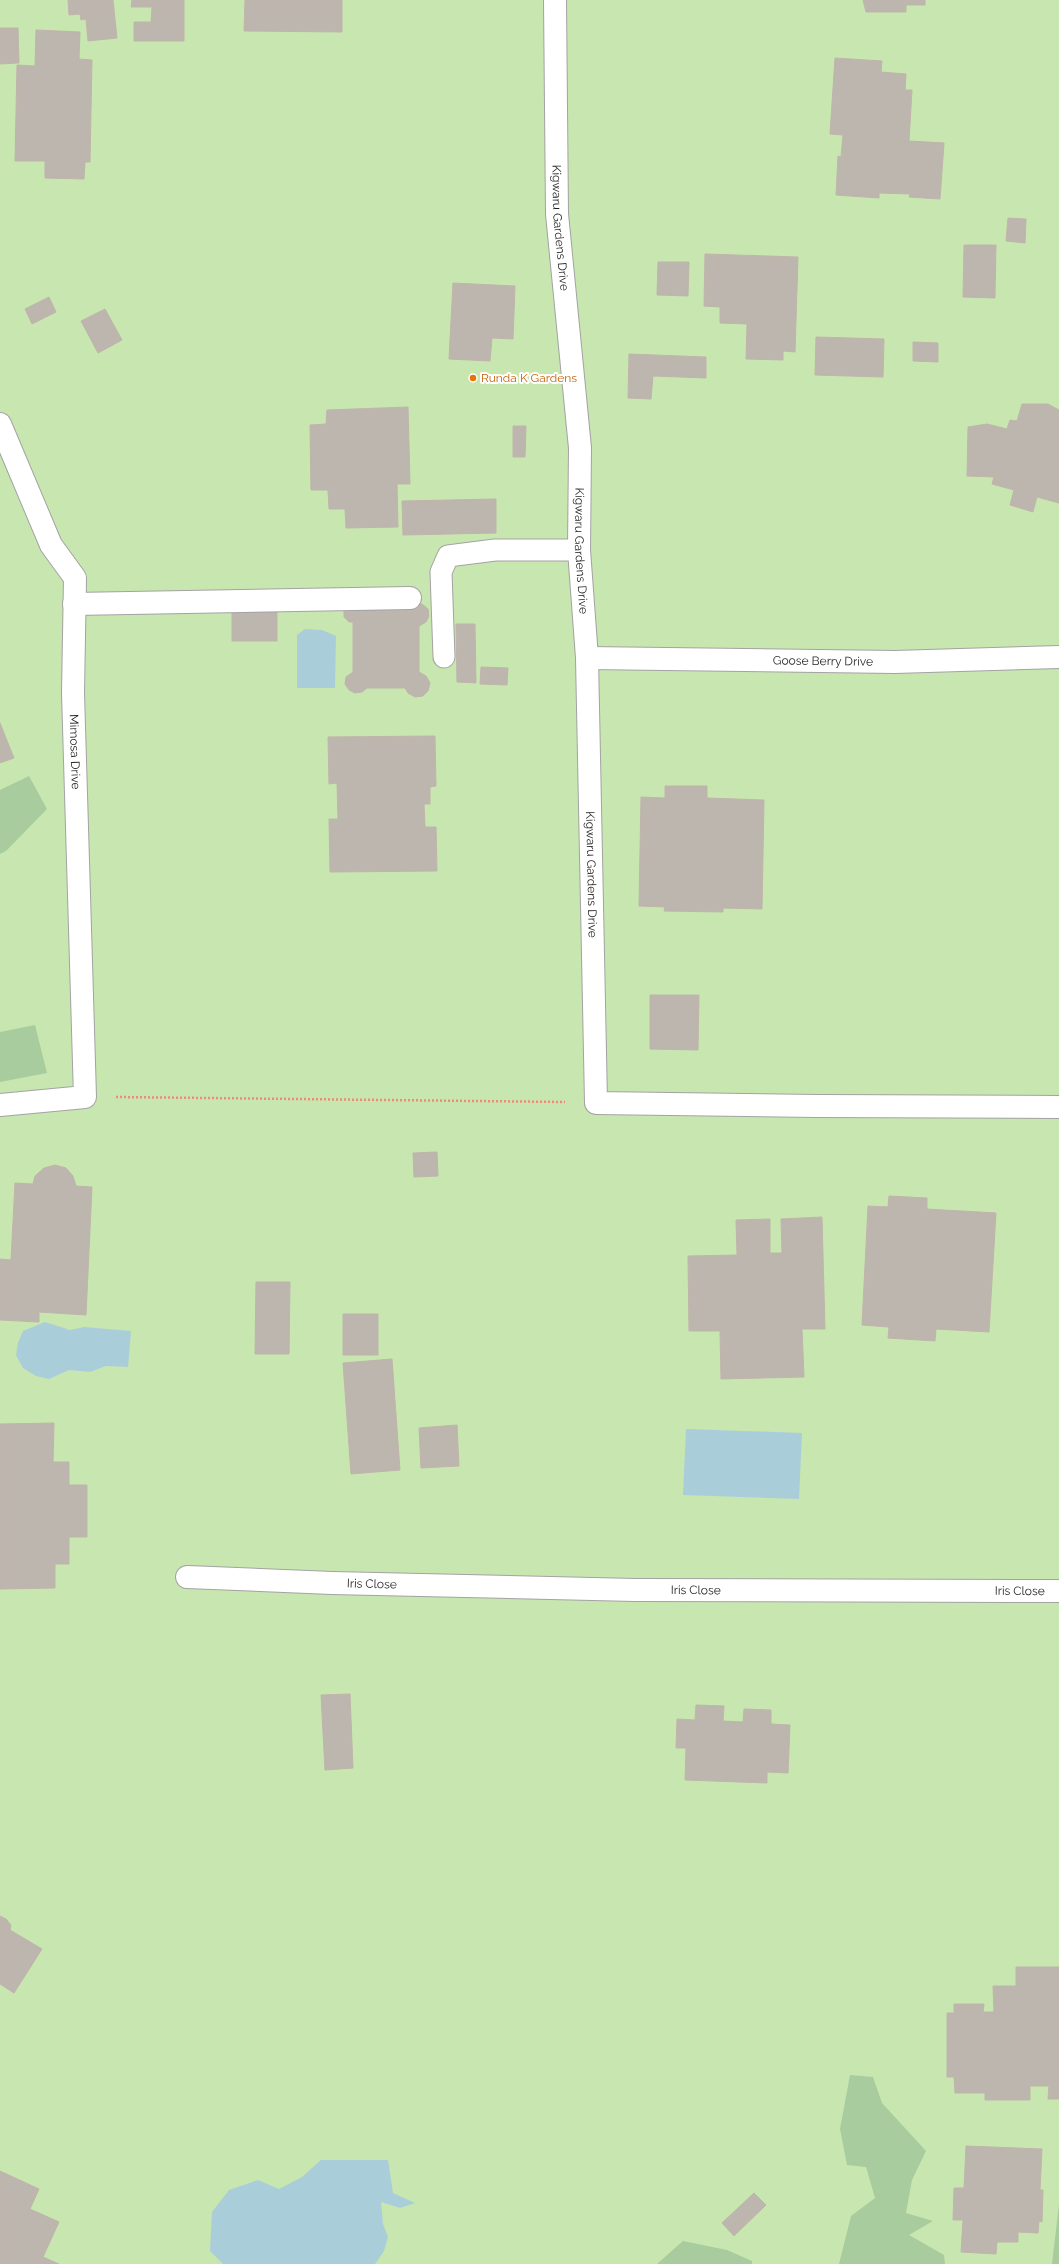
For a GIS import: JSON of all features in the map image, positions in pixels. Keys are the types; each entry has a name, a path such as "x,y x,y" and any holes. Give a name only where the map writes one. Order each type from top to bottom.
{"street":[{"name":"Kigwaru Gardens Drive","path":"555,0 557,214 580,448 579,550 587,658 596,1103"},
{"name":"Mimosa Drive","path":"0,424 51,545 75,578 73,693 86,1097"},
{"path":"74,604 410,598"},
{"name":"Goose Berry Drive","path":"587,658 895,662 1059,657"},
{"path":"0,1105 86,1097"},
{"path":"596,1103 817,1106 1059,1106"},
{"name":"Iris Close","path":"187,1577 332,1583 635,1590 1059,1591"}],"lane":[{"path":"444,657 441,572 448,556 495,550 579,550"}],"path":[{"path":"86,1097 596,1103"}],"green space":[{"path":"0,0 1059,0 1059,2264 0,2264"},
{"path":"29,776 47,809 6,851 0,854 0,790"},
{"path":"35,1025 47,1073 0,1082 0,1032"},
{"path":"850,2075 873,2077 882,2103 926,2151 912,2180 906,2213 933,2221 909,2235 944,2255 945,2264 839,2264 851,2216 875,2198 866,2167 847,2165 840,2129"},
{"path":"1059,2204 1059,2264 1052,2264"},
{"path":"683,2241 727,2250 752,2261 752,2264 657,2264"}],"water":[{"path":"305,629 322,630 336,636 335,688 297,688 297,635"},
{"path":"45,1322 70,1330 84,1327 131,1331 128,1367 106,1366 90,1372 69,1370 49,1379 36,1376 23,1368 16,1355 18,1343 23,1331"},
{"path":"686,1429 802,1433 799,1499 683,1495"},
{"path":"321,2160 388,2160 393,2193 415,2203 400,2208 381,2202 383,2224 388,2237 384,2251 375,2264 223,2264 210,2251 212,2212 229,2190 258,2180 279,2189 302,2177"}],"building":[{"path":"68,0 113,0 117,38 88,41 86,19 81,20 80,14 69,15"},
{"path":"132,0 184,0 184,41 134,41 134,22 151,22 152,7 131,7"},
{"path":"245,0 342,0 342,32 244,31"},
{"path":"863,0 925,0 925,5 906,5 906,12 866,12"},
{"path":"0,28 18,28 19,63 0,64"},
{"path":"36,30 80,32 79,59 92,60 90,162 85,162 84,179 45,178 45,161 15,161 17,65 35,66"},
{"path":"835,58 882,61 881,72 906,74 905,90 912,90 909,141 944,143 940,199 909,197 910,194 879,193 879,198 836,195 838,156 841,157 843,135 830,134"},
{"path":"1008,218 1026,219 1025,243 1006,241"},
{"path":"964,245 996,245 995,298 963,297"},
{"path":"705,254 798,257 795,352 783,351 783,360 746,359 747,324 720,323 720,307 704,306"},
{"path":"658,262 689,262 688,296 657,295"},
{"path":"453,283 515,286 513,339 492,338 490,361 449,359"},
{"path":"49,297 56,312 32,324 25,309"},
{"path":"105,309 122,340 98,353 81,321"},
{"path":"816,337 884,339 883,377 815,375"},
{"path":"913,342 938,343 938,362 913,361"},
{"path":"629,354 706,357 706,378 653,376 651,399 628,398"},
{"path":"1022,404 1048,404 1059,410 1059,503 1037,497 1033,512 1010,505 1014,490 992,484 994,477 967,476 968,427 987,424 1007,429 1010,420 1017,421"},
{"path":"408,407 410,484 397,484 398,527 346,528 345,509 329,509 328,490 311,490 310,425 326,424 327,410"},
{"path":"513,426 526,426 525,457 513,457"},
{"path":"496,499 496,533 403,535 402,501"},
{"path":"232,597 277,597 277,641 232,641"},
{"path":"422,604 428,609 429,616 426,622 419,626 419,672 426,676 430,683 428,691 423,696 415,697 408,693 405,688 367,688 362,692 355,693 349,690 345,684 346,677 353,672 353,622 349,622 344,617 344,610"},
{"path":"456,624 475,624 476,683 457,682"},
{"path":"481,667 508,668 507,685 480,684"},
{"path":"0,723 14,758 0,763"},
{"path":"435,736 436,786 430,787 430,804 424,804 425,827 436,827 437,871 330,872 329,819 338,819 337,783 329,784 328,737"},
{"path":"665,786 707,786 707,798 764,800 762,909 723,908 723,912 664,911 665,907 639,906 641,797 665,798"},
{"path":"650,995 699,995 698,1050 650,1049"},
{"path":"437,1152 438,1176 414,1177 413,1153"},
{"path":"55,1165 66,1168 73,1176 76,1186 92,1187 86,1315 39,1312 39,1322 0,1320 0,1259 11,1260 15,1183 33,1184 35,1176 44,1168"},
{"path":"889,1196 927,1198 927,1209 996,1213 989,1332 936,1329 935,1341 888,1338 889,1327 862,1325 868,1206 888,1207"},
{"path":"822,1217 825,1329 802,1329 804,1377 721,1379 720,1331 689,1331 688,1256 737,1255 736,1220 770,1219 770,1253 782,1253 781,1219"},
{"path":"256,1282 290,1282 289,1354 255,1354"},
{"path":"343,1314 378,1314 378,1355 343,1355"},
{"path":"392,1359 400,1470 351,1474 343,1363"},
{"path":"54,1423 53,1462 69,1462 69,1485 87,1485 87,1537 69,1537 69,1564 55,1564 55,1588 0,1589 0,1424"},
{"path":"457,1425 459,1466 421,1468 419,1428"},
{"path":"350,1694 353,1768 325,1770 321,1695"},
{"path":"696,1705 724,1706 723,1721 743,1722 744,1709 771,1710 771,1724 790,1725 788,1773 767,1772 767,1783 685,1780 686,1748 676,1748 677,1719 695,1720"},
{"path":"0,1916 6,1919 11,1925 10,1930 42,1949 14,1993 0,1984"},
{"path":"1016,1967 1059,1967 1059,2099 1048,2099 1049,2086 1030,2086 1030,2100 985,2100 985,2093 955,2093 954,2077 947,2077 947,2013 954,2013 954,2004 984,2004 983,2012 994,2012 993,1986 1016,1986"},
{"path":"966,2146 1042,2149 1040,2190 1043,2190 1042,2222 1039,2221 1038,2233 1018,2232 1018,2242 997,2242 996,2254 961,2252 963,2220 953,2220 954,2188 964,2188"},
{"path":"0,2171 39,2189 30,2209 59,2222 43,2257 59,2264 0,2264"},
{"path":"754,2193 766,2205 734,2236 722,2223"}],"place":[{"name":"Runda K Gardens","path":"473,378"}]}
